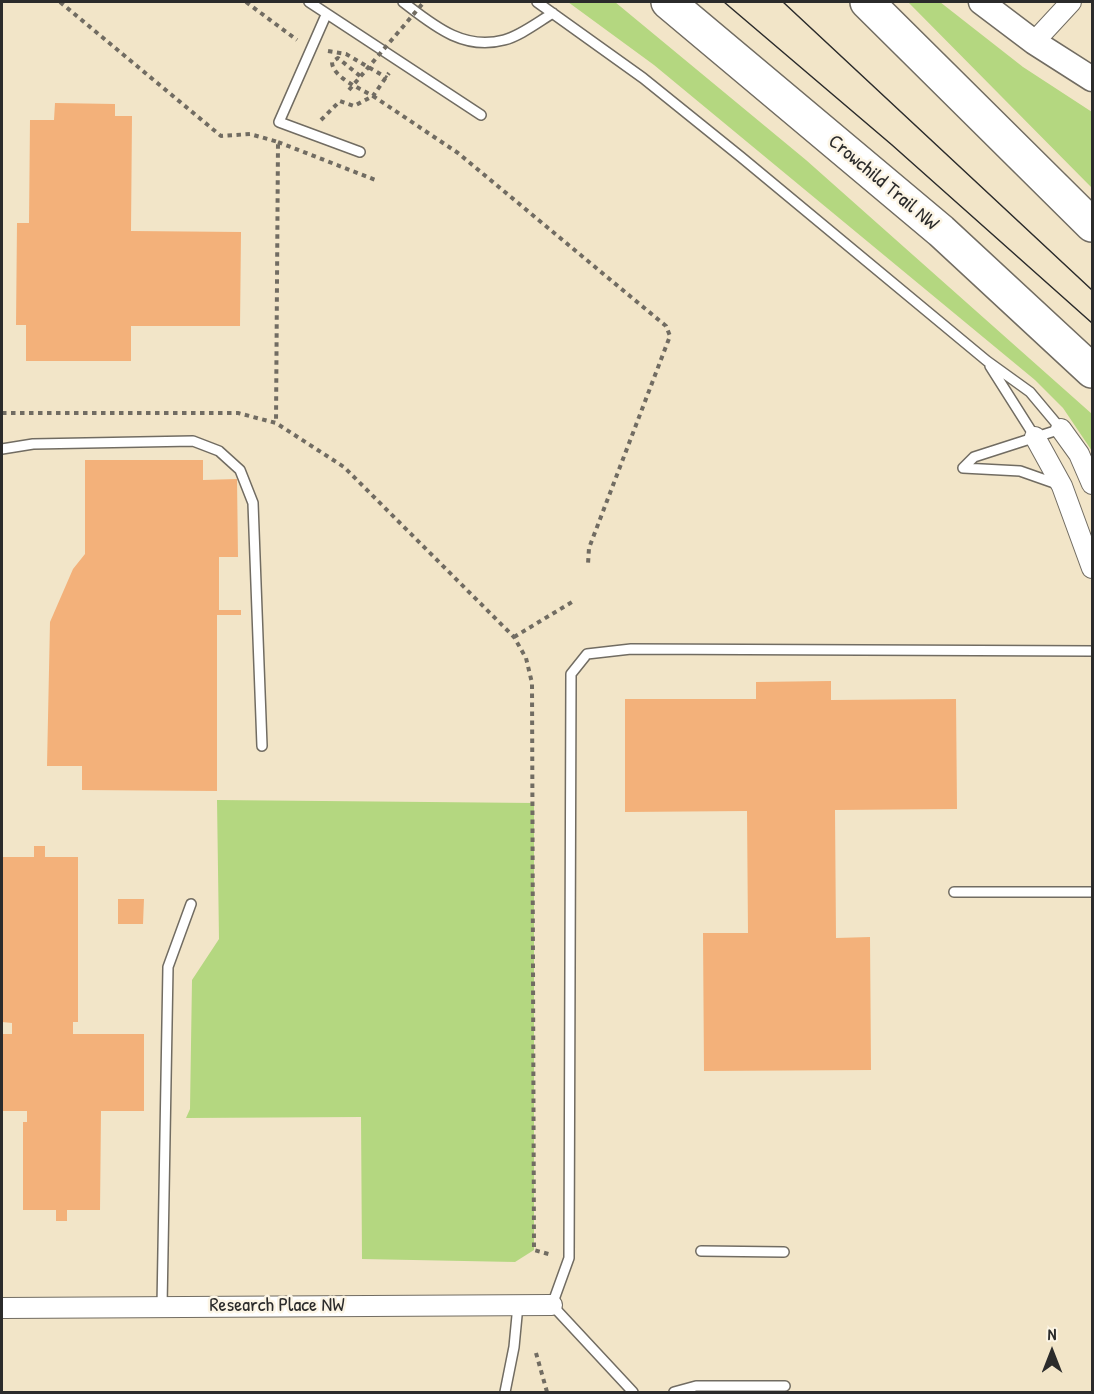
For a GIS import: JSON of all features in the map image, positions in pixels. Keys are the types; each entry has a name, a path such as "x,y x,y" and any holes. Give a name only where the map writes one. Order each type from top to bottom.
{"highway":[{"name":"Crowchild Trail NW","path":"668,2 941,231 1092,371"},
{"path":"867,2 1092,225"}],"street":[{"path":"981,2 1034,42 1092,79"},
{"path":"1034,42 1071,2"},
{"path":"1061,429 1079,454 1092,484"},
{"path":"1035,437 1062,486 1092,568"},
{"name":"Research Place NW","path":"2,1308 552,1305"}],"lane":[{"path":"309,2 481,115"},
{"path":"403,2 456,39 480,43 505,40 553,13"},
{"path":"537,2 643,78 987,361 1030,392 1061,429 974,457 963,468 1020,471 1062,486"},
{"path":"326,15 279,122 360,152"},
{"path":"987,361 1035,437"},
{"path":"2,449 33,444 193,441 219,451 240,470 253,503 262,746"},
{"path":"633,1392 552,1305 569,1258 571,674 586,654 631,649 1092,651"},
{"path":"954,892 1092,892"},
{"path":"162,1306 168,967 192,904"},
{"path":"701,1251 784,1252"},
{"path":"505,1392 514,1347 518,1305"},
{"path":"674,1392 696,1386 785,1386"}],"path":[{"path":"60,2 221,136 250,134 278,142 378,181"},
{"path":"246,2 297,40"},
{"path":"349,90 424,2"},
{"path":"327,50 346,54 387,78"},
{"path":"360,76 342,60 334,59 332,66 347,81 458,153 666,326 670,336 589,548 588,564"},
{"path":"320,121 340,101 354,106 373,96 390,72"},
{"path":"276,423 278,142"},
{"path":"2,413 238,413 276,423 344,467 514,637 526,658 532,683 534,1251 552,1255"},
{"path":"514,637 572,602"},
{"path":"536,1353 547,1392"}],"green space":[{"path":"568,2 615,2 806,160 1092,414 1092,451 1063,408 1035,380 654,65"},
{"path":"908,2 940,2 1023,67 1092,112 1092,188"},
{"path":"217,800 534,803 534,1250 515,1262 362,1259 361,1117 186,1118 190,1109 192,980 219,939"}],"building":[{"path":"55,103 115,104 115,116 132,116 131,231 241,232 240,326 131,326 131,361 26,361 26,325 16,325 17,223 29,223 30,120 54,120"},
{"path":"85,460 203,460 203,480 237,479 238,557 219,557 219,610 241,610 241,615 217,615 217,791 82,790 82,766 47,766 50,622 73,569 85,554"},
{"path":"831,681 831,700 956,699 957,809 835,810 836,938 870,937 871,1070 704,1071 703,933 748,933 747,811 625,812 625,699 756,699 756,682"},
{"path":"34,846 45,846 45,857 78,857 78,1022 73,1022 73,1034 144,1034 144,1111 101,1111 100,1210 67,1210 67,1221 56,1221 56,1210 23,1210 23,1122 27,1122 27,1111 2,1111 2,1034 12,1034 12,1023 2,1022 2,857 34,857"},
{"path":"118,899 144,899 143,924 118,924"}],"tram line":[{"path":"724,2 892,145 1092,323"},
{"path":"783,2 1092,290"}]}
